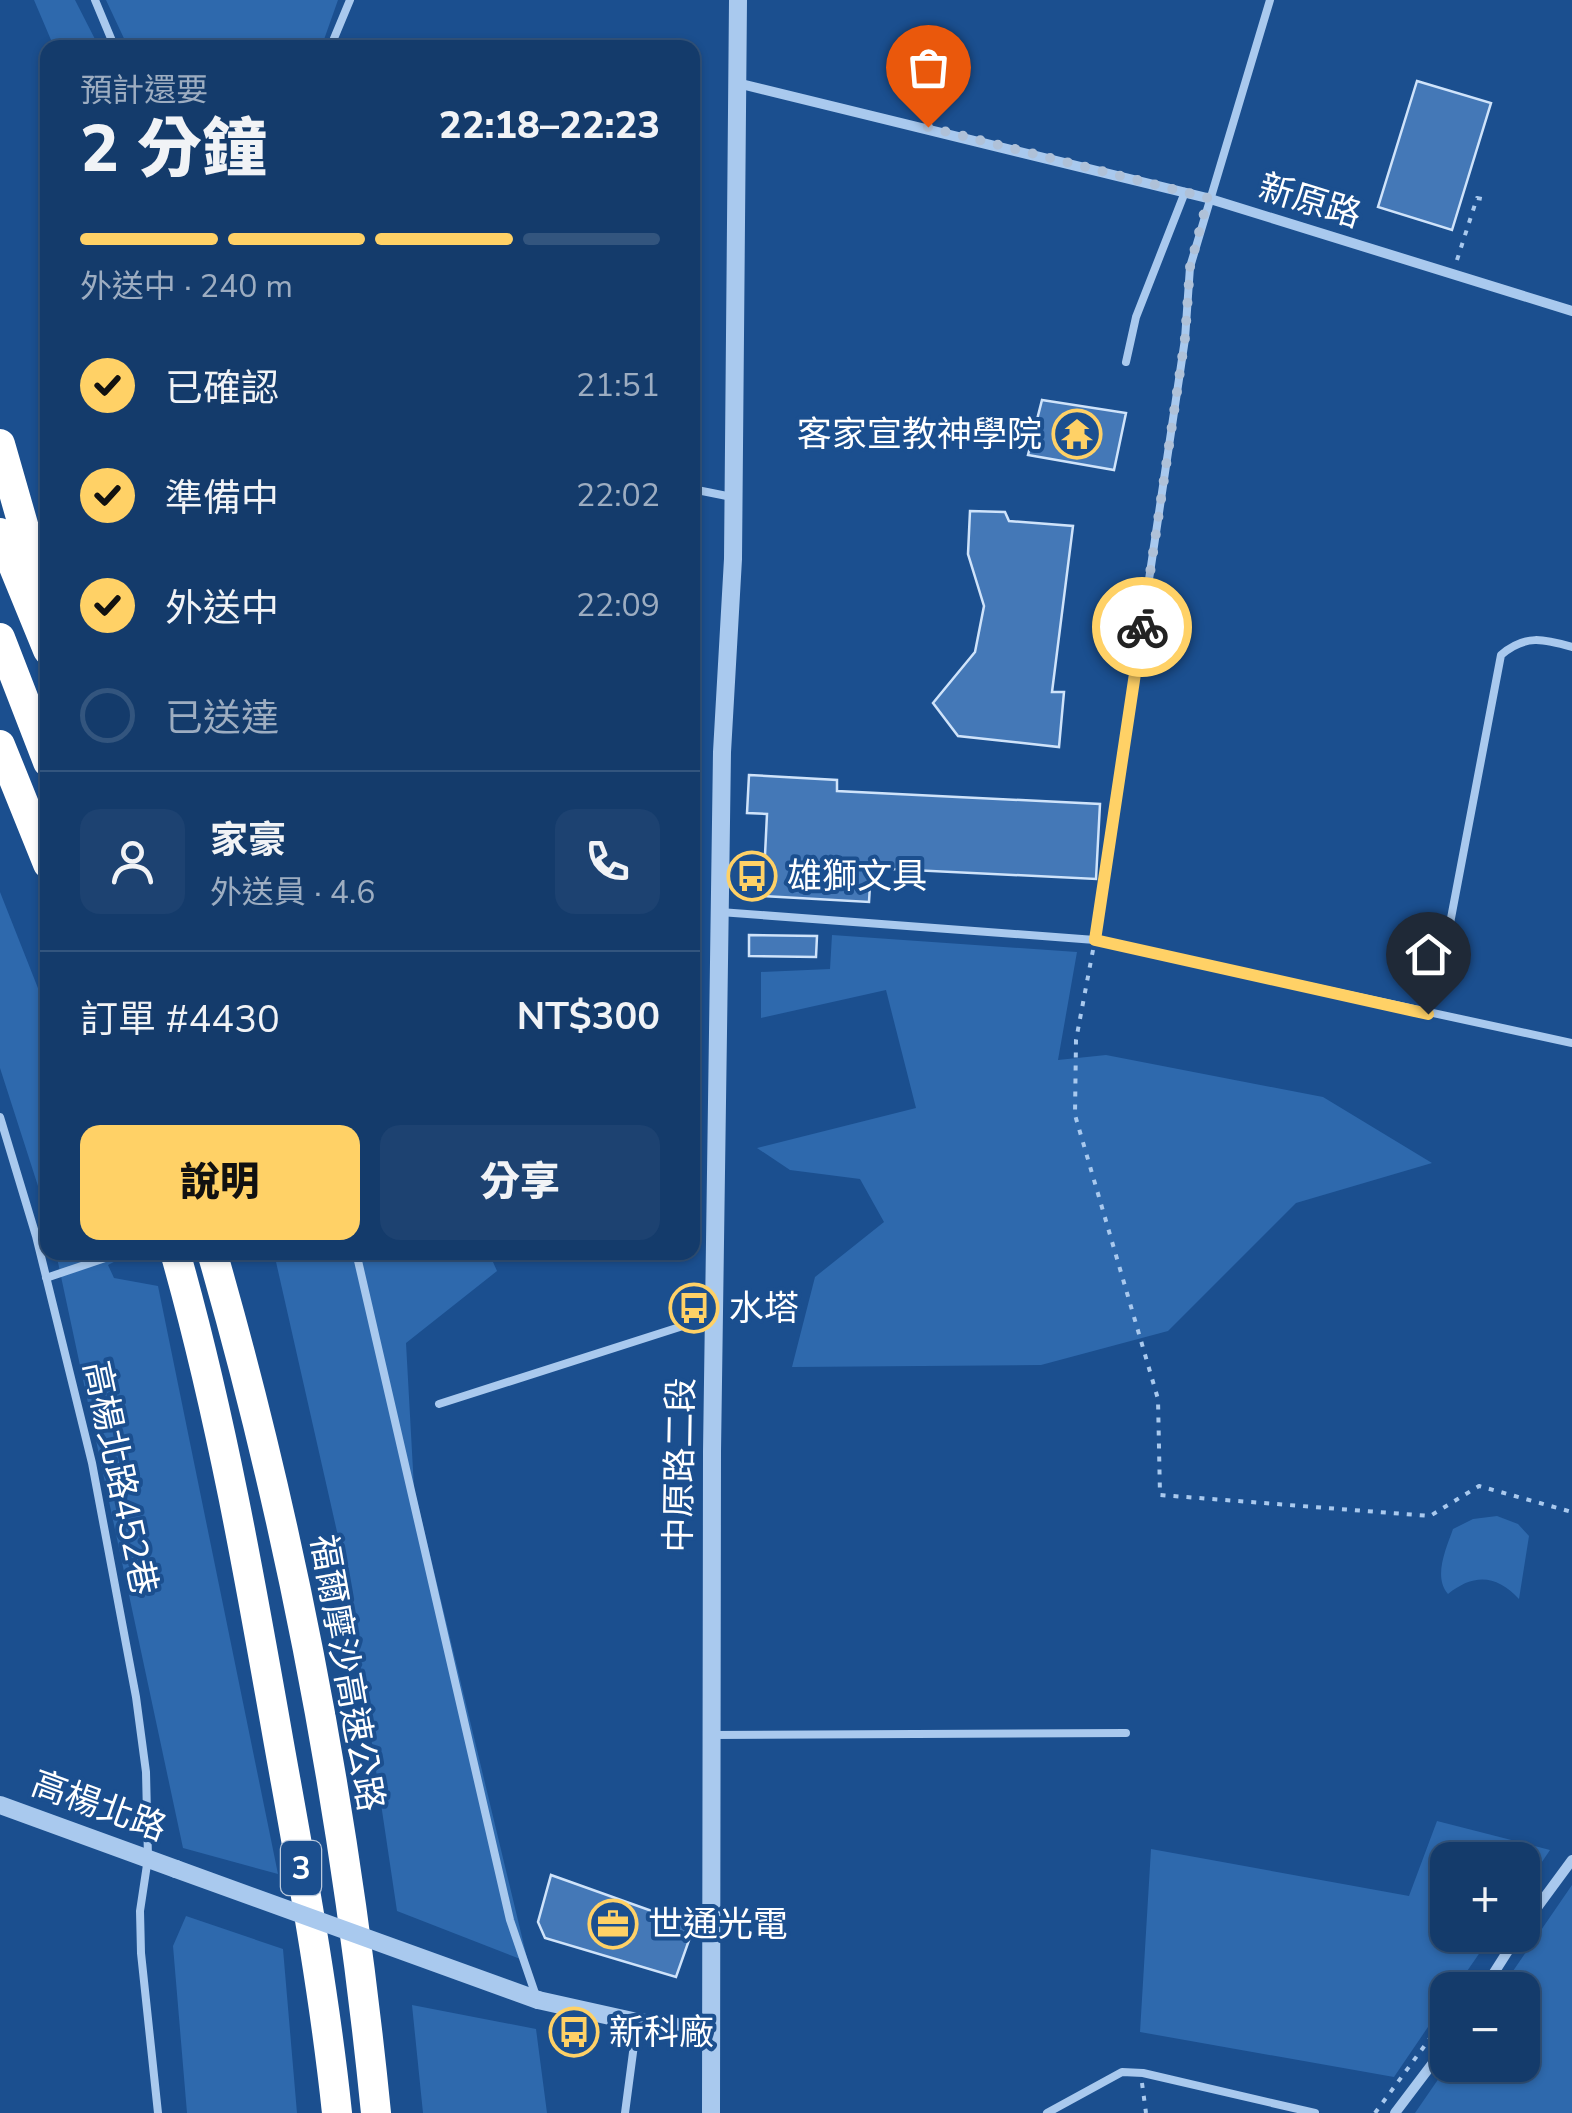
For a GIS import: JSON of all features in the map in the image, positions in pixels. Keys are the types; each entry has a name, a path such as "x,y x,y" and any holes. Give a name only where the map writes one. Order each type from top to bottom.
{"highway":[{"path":"0,444 40,584"},
{"path":"0,533 40,630"},
{"path":"0,638 40,741"},
{"path":"0,745 40,844"},
{"name":"3","path":"177,1260 202,1348 258,1623 326,2014 337,2113"},
{"name":"福爾摩沙高速公路","path":"214,1260 268,1460 308,1645 364,1994 376,2113"},
{"path":"229,1260 268,1460"}],"street":[{"name":"中原路二段","path":"711,2113 714,1316 722,752 734,498 734,1"},
{"name":"新原路","path":"737,83 1208,198 1572,311"},
{"name":"高楊北路","path":"0,1805 538,2000"},
{"path":"1540,1904 1571,1864"},
{"path":"538,2000 637,2022 710,2032"},
{"path":"1395,2113 1430,2067"}],"lane":[{"path":"95,0 112,40"},
{"path":"333,40 350,0"},
{"path":"1095,940 1185,338 1190,267 1270,0"},
{"path":"1126,362 1136,318 1186,192"},
{"path":"700,491 734,498"},
{"path":"1428,1014 1440,976 1501,655 1513,644 1536,638 1572,647"},
{"path":"720,912 1095,940 1572,1044"},
{"name":"高楊北路452巷","path":"0,1117 40,1257"},
{"name":"高楊北路452巷","path":"41,1260 92,1462 136,1697 146,1772 148,1858 140,1912 141,1953 158,2113"},
{"path":"46,1278 101,1260"},
{"path":"358,1260 510,1920 538,2000"},
{"path":"439,1404 714,1316"},
{"path":"711,1735 1126,1733"},
{"path":"625,2113 637,2022"},
{"path":"1047,2113 1122,2072 1143,2073 1315,2113"}],"path":[{"path":"1453,274 1478,198 1488,200"},
{"path":"1095,940 1076,1040 1076,1115 1158,1399 1160,1496 1430,1516 1479,1486 1572,1512"},
{"path":"1375,2113 1430,2038"},
{"path":"1143,2073 1146,2113"}],"shaded area":[{"path":"34,0 75,0 95,40 51,40"},
{"path":"106,0 338,0 324,40 125,40"},
{"path":"0,892 40,993 40,1192 0,1068"},
{"path":"832,935 1077,952 1058,1060 1106,1055 1323,1097 1432,1163 1296,1203 1168,1331 1041,1365 792,1367 815,1277 884,1222 860,1179 790,1170 757,1148 916,1108 886,990 761,1018 761,972 830,969"},
{"path":"57,1260 118,1260 108,1265 114,1278 158,1286 278,1874 183,1848"},
{"path":"276,1260 492,1260 497,1271 406,1343 414,1488 528,1962 397,1911 347,1576"},
{"path":"1497,1516 1518,1524 1529,1536 1519,1599 1502,1585 1485,1580 1467,1583 1448,1594 1441,1571 1453,1529 1473,1519"},
{"path":"1437,1821 1519,1842 1430,1842 1430,1952 1480,1952 1466,1972 1430,1972 1430,2024 1394,2077 1140,2032 1151,1849 1409,1896"},
{"path":"1540,1847 1550,1850 1540,1865"},
{"path":"1572,1885 1572,2113 1415,2113 1436,2082 1540,2082 1540,1972 1512,1972 1526,1952 1540,1952 1540,1932"},
{"path":"186,1916 283,1949 297,2113 187,2113 173,1946"},
{"path":"412,2005 536,2029 547,2113 423,2113"}],"building":[{"path":"1417,81 1491,103 1452,230 1378,207"},
{"name":"客家宣教神學院","path":"1042,400 1126,413 1114,470 1028,455"},
{"path":"970,511 1005,512 1009,521 1073,526 1052,692 1064,692 1059,747 958,736 933,703 975,652 984,606 968,554"},
{"path":"749,775 837,780 837,791 1100,804 1096,879 871,868 869,902 763,896 767,814 747,813"},
{"path":"749,935 817,936 816,957 749,956"},
{"name":"世通光電","path":"551,1875 694,1926 676,1977 545,1938 538,1922"}],"way so far":[{"path":"928,127 1208,198 1190,267 1185,338 1142,627"}],"place":[{"name":"客家宣教神學院","path":"1077,434"},
{"name":"雄獅文具","path":"752,876"},
{"name":"水塔","path":"694,1308"},
{"name":"世通光電","path":"613,1924"},
{"name":"新科廠","path":"574,2032"}],"route":[{"path":"1142,627 1095,940 1428,1014"}]}
